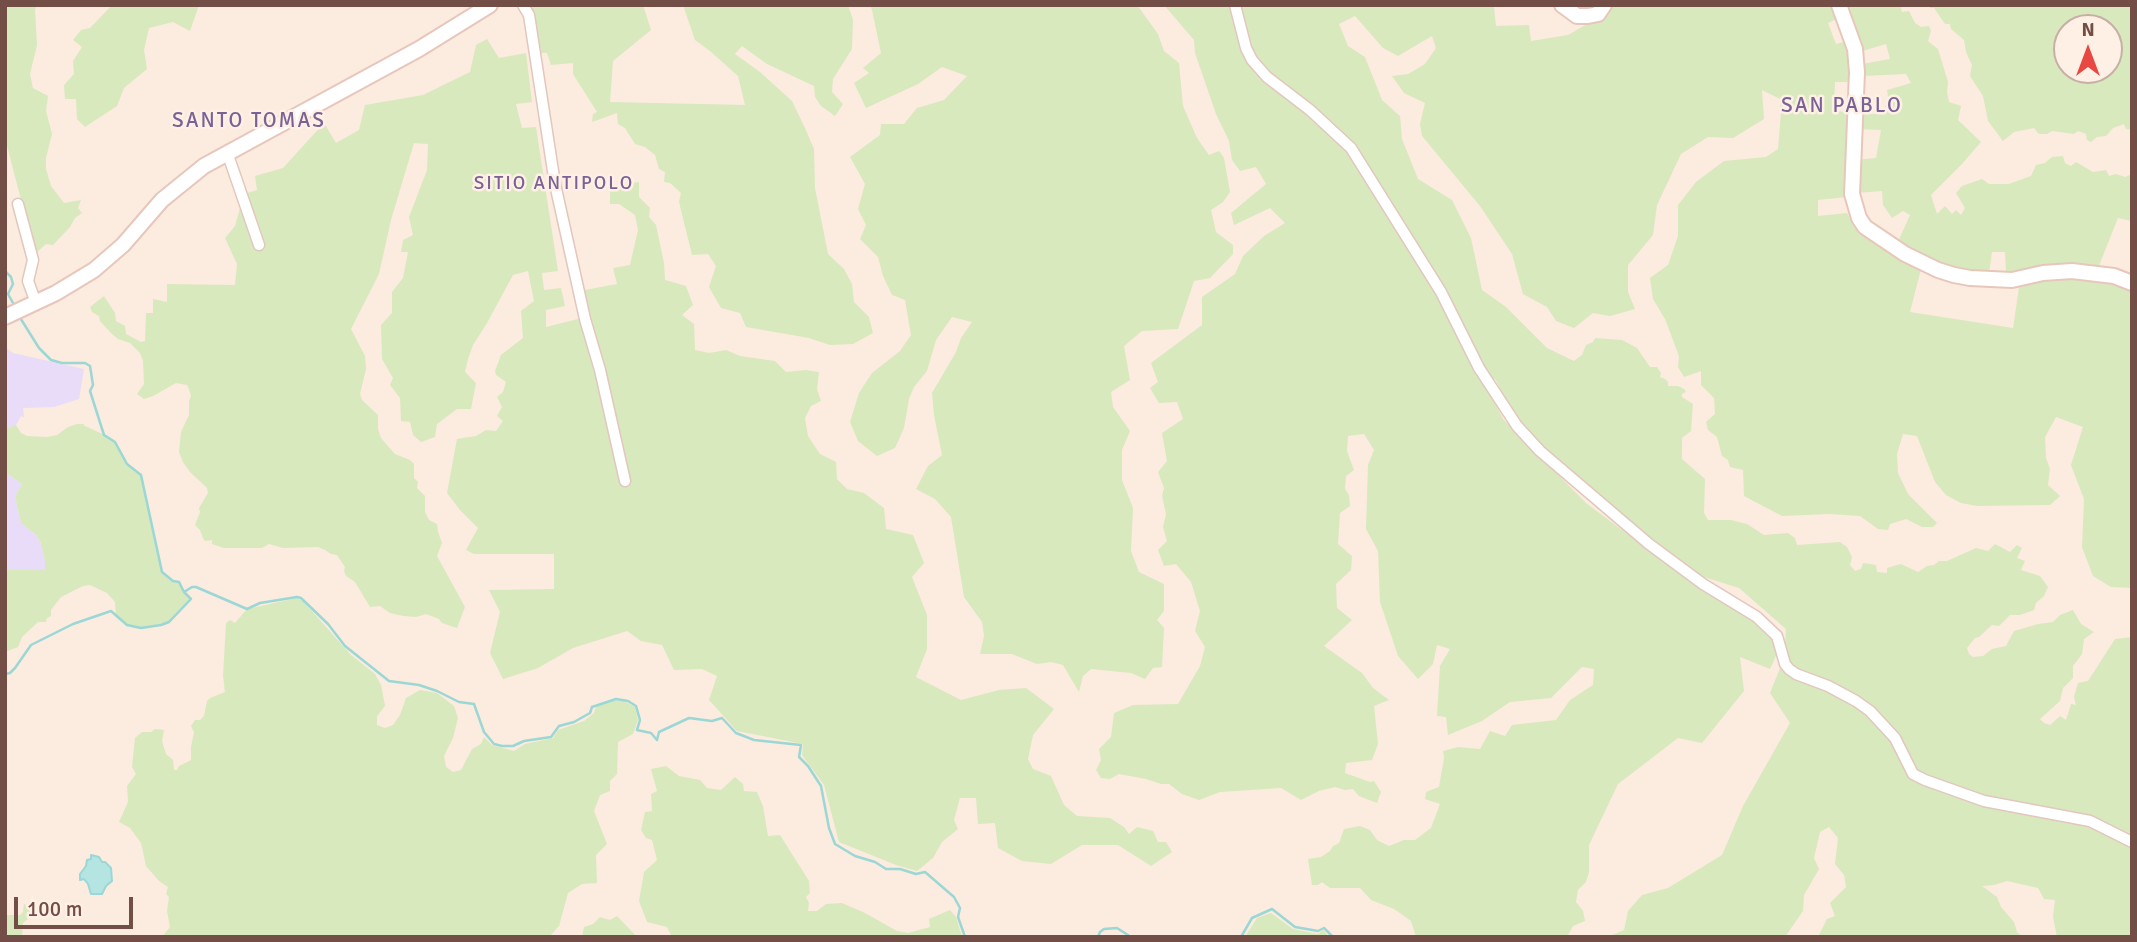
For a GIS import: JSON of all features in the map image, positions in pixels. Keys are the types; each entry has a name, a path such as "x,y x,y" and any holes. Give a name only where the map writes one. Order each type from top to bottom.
{"street":[{"path":"10,315 94,270 123,245 175,188 191,175 227,152 419,49 490,5"},
{"path":"523,5 528,15 555,184 625,481"},
{"path":"1235,5 1246,48 1252,60 1267,77 1310,110 1351,148 1445,298 1479,368 1517,426 1541,451 1649,544 1703,584 1765,624 1780,640 1785,664 1789,669 1847,696 1870,711 1895,738 1913,774 1984,801 2090,821 2132,842"},
{"path":"1562,5 1577,16 1598,14 1604,5"},
{"path":"1841,7 1855,50 1857,72 1853,194 1859,218 1865,227 1905,254 1954,275 2012,279 2072,271 2115,276 2132,283"},
{"path":"227,152 260,245"},
{"path":"18,204 33,260 28,278 36,303"}],"shaded area":[{"path":"5,347 13,353 84,369 79,399 54,407 23,408 24,417 21,416 16,425 5,429"},
{"path":"5,472 22,484 15,497 21,523 40,541 45,570 5,570"}],"green space":[{"path":"5,5 37,5 37,45 30,74 33,88 48,96 46,111 52,134 46,169 51,186 64,203 81,200 78,208 82,213 53,245 46,244 35,254 5,138"},
{"path":"112,5 199,5 190,31 173,22 149,28 144,50 147,69 124,88 117,106 85,127 77,119 76,99 65,99 64,85 74,74 73,61 82,47 73,40 81,30 90,28"},
{"path":"520,5 643,5 651,30 613,61 610,102 745,105 738,76 695,40 683,5 848,5 853,20 852,49 833,79 832,92 843,104 835,116 821,106 815,97 814,86 767,64 742,46 735,54 792,101 814,149 815,188 828,254 844,269 852,284 854,302 869,317 873,333 853,344 830,345 809,338 746,327 740,313 721,308 709,287 716,266 708,254 692,255 679,202 681,193 670,183 664,182 665,172 659,169 655,155 645,147 635,144 625,128 618,124 617,113 592,122 593,114 597,112 573,74 573,63 551,65 547,53 531,53"},
{"path":"870,5 1137,5 1158,34 1164,51 1179,63 1183,106 1197,138 1209,155 1219,151 1224,158 1230,192 1223,202 1211,210 1216,232 1233,245 1233,254 1210,278 1194,281 1178,329 1142,331 1124,346 1130,380 1111,392 1113,407 1130,431 1122,450 1122,480 1133,508 1131,551 1139,572 1164,584 1164,611 1157,620 1164,628 1162,667 1153,668 1145,679 1131,673 1091,669 1083,676 1079,692 1063,665 1051,662 1037,664 1012,654 980,654 984,636 982,622 964,597 951,517 935,499 916,489 928,466 942,455 932,393 972,322 952,317 936,340 927,371 914,387 909,399 904,428 895,448 877,456 858,441 850,422 859,393 872,373 900,351 911,335 905,300 892,295 878,257 860,239 866,225 858,209 865,184 850,157 880,135 881,124 904,124 917,108 944,100 967,76 942,67 918,84 866,108 854,83 869,73 863,68 881,53"},
{"path":"1164,5 1494,7 1496,26 1529,25 1531,41 1568,35 1594,20 1608,5 1834,5 1839,18 1828,23 1836,44 1847,41 1852,49 1851,82 1835,82 1834,111 1849,112 1847,197 1818,200 1818,216 1847,213 1852,222 1868,237 1921,269 1910,312 2013,328 2020,281 2064,275 2105,276 2132,287 2132,588 2111,587 2093,576 2082,547 2084,499 2071,465 2083,427 2056,417 2045,437 2046,458 2050,469 2048,485 2060,496 2050,505 1977,506 1961,503 1946,495 1935,482 1917,436 1903,434 1897,454 1898,473 1908,494 1937,523 1933,527 1922,527 1906,519 1890,524 1888,530 1878,529 1860,516 1782,516 1744,496 1743,470 1730,467 1728,460 1722,456 1717,437 1708,430 1706,422 1715,414 1714,398 1701,385 1701,371 1684,377 1678,367 1679,356 1665,319 1653,299 1650,278 1668,265 1678,236 1678,205 1696,182 1724,161 1766,157 1778,149 1780,99 1762,90 1764,119 1733,138 1708,137 1681,154 1657,205 1653,235 1628,265 1628,292 1635,309 1610,316 1593,313 1574,328 1556,321 1547,307 1523,294 1512,254 1480,206 1422,136 1420,124 1425,103 1404,93 1392,76 1408,74 1425,64 1436,48 1432,36 1398,56 1383,48 1355,16 1339,24 1348,46 1365,57 1382,100 1400,116 1402,139 1418,179 1452,200 1471,238 1482,290 1506,307 1547,348 1574,361 1595,338 1622,340 1637,348 1650,367 1657,367 1661,373 1660,377 1668,382 1668,386 1684,389 1686,392 1682,397 1693,404 1691,431 1682,438 1682,459 1705,479 1704,513 1708,520 1731,520 1747,524 1764,535 1788,533 1795,538 1797,545 1840,542 1847,547 1852,557 1850,565 1855,571 1861,569 1863,563 1876,565 1877,572 1887,573 1887,568 1901,564 1918,572 1939,561 1947,561 1976,548 1988,551 1995,544 2010,552 2017,545 2022,548 2017,558 2025,561 2021,570 2040,576 2048,587 2044,596 2036,603 2034,610 2010,615 1999,626 1992,625 1967,648 1973,657 1983,656 1992,649 2006,646 2014,631 2053,622 2060,615 2073,610 2081,624 2094,632 2084,639 2082,654 2073,666 2073,678 2063,688 2060,701 2040,719 2050,725 2060,716 2066,720 2071,704 2076,705 2074,697 2078,683 2088,681 2115,639 2132,637 2132,937 2057,937 2053,917 2055,900 2044,899 2038,888 2007,881 1982,886 1997,897 2001,907 2014,922 2017,932 2023,937 1818,937 1827,919 1835,916 1830,903 1846,887 1844,875 1835,864 1838,838 1829,827 1820,832 1814,858 1819,869 1804,895 1803,911 1785,937 1608,937 1624,930 1628,911 1642,895 1668,888 1722,855 1743,806 1790,723 1770,693 1784,658 1786,629 1739,588 1704,577 1638,535 1560,470 1515,415 1495,379 1485,383 1503,419 1586,503 1693,583 1762,624 1779,649 1770,669 1740,657 1744,691 1702,743 1678,738 1618,784 1589,845 1589,872 1586,882 1578,890 1576,902 1583,911 1585,921 1573,926 1567,937 1416,937 1411,921 1394,909 1371,900 1360,888 1330,888 1322,882 1312,885 1308,859 1321,857 1330,851 1339,843 1344,829 1360,826 1370,830 1377,840 1389,846 1404,840 1415,840 1431,828 1440,804 1425,799 1426,792 1439,787 1443,751 1458,747 1480,749 1490,731 1505,736 1512,725 1556,720 1570,700 1593,685 1594,669 1582,667 1551,698 1510,702 1482,721 1448,735 1446,717 1437,716 1440,666 1450,649 1437,645 1433,664 1418,679 1398,656 1380,602 1378,551 1366,529 1368,465 1374,450 1364,434 1348,436 1347,451 1354,470 1346,476 1345,489 1349,495 1350,506 1340,513 1338,544 1352,556 1351,570 1336,584 1337,608 1352,620 1324,646 1362,673 1373,688 1389,700 1374,706 1378,744 1372,760 1346,763 1345,773 1374,781 1381,792 1377,803 1359,796 1353,789 1335,787 1301,800 1281,788 1220,792 1199,800 1182,794 1169,784 1119,774 1110,779 1101,778 1096,770 1101,760 1099,749 1111,737 1114,713 1133,705 1178,704 1200,666 1205,647 1195,631 1200,611 1191,582 1176,564 1164,566 1158,550 1167,541 1163,527 1166,514 1162,496 1164,488 1158,472 1167,461 1162,433 1183,419 1177,402 1159,403 1150,388 1158,382 1151,363 1202,325 1202,297 1235,274 1243,256 1264,236 1285,223 1270,208 1234,225 1231,213 1266,184 1256,167 1240,171 1232,160 1229,141 1216,114 1195,53 1194,40"},
{"path":"1844,5 1900,5 1902,12 1909,11 1915,23 1921,27 1929,26 1931,31 1928,41 1938,49 1948,82 1949,102 1961,106 1958,120 1981,142 1931,195 1937,214 1945,206 1952,214 1956,210 1961,215 1965,208 1956,193 1962,186 1982,179 1989,184 2009,184 2031,176 2036,165 2045,163 2052,157 2063,156 2065,163 2071,166 2076,162 2093,172 2106,170 2109,176 2116,174 2125,177 2132,174 2132,221 2118,218 2098,268 2063,265 2006,274 2005,252 1992,252 1989,273 1941,265 1897,244 1910,215 1903,211 1892,218 1883,205 1882,191 1856,193 1856,160 1876,158 1881,130 1857,129 1859,114 1885,114 1885,105 1889,104 1887,90 1911,83 1906,74 1862,76 1862,64 1890,59 1886,44 1859,52"},
{"path":"1928,5 2132,5 2132,130 2126,129 2124,124 2091,142 2087,140 2086,134 2078,131 2074,134 2052,131 2039,134 2034,128 2014,132 2003,141 1988,121 1983,96 1970,76 1972,65 1964,40 1951,29 1950,24 1945,24 1934,8"},
{"path":"487,39 499,58 526,53 532,102 516,104 522,128 536,127 558,271 542,273 544,290 561,288 565,306 546,310 546,327 582,318 574,292 617,284 613,268 630,265 638,230 635,215 619,204 610,204 610,186 639,182 639,197 650,208 649,217 656,225 665,280 686,286 693,305 682,315 694,324 695,350 709,353 726,350 740,356 775,361 786,372 819,372 817,389 821,401 811,406 805,418 808,436 820,454 836,462 837,479 847,489 864,493 884,508 886,529 913,535 924,563 912,577 927,615 927,649 916,677 961,700 999,690 1026,688 1054,709 1033,735 1028,759 1033,769 1051,776 1064,805 1077,816 1110,818 1124,827 1129,834 1137,827 1153,831 1158,842 1166,842 1172,852 1151,866 1118,845 1082,845 1051,864 1022,861 998,848 995,823 978,824 976,798 960,798 954,820 958,829 942,842 933,858 917,871 839,842 824,785 802,755 803,744 737,731 709,700 717,676 702,669 674,670 662,645 641,641 627,631 573,648 538,668 503,679 490,653 500,612 489,590 554,589 554,554 474,554 466,550 478,528 447,493 457,439 476,436 486,430 496,431 503,421 497,416 502,407 497,397 503,392 506,382 496,375 495,371 501,355 523,338 521,311 534,301 528,271 513,275 473,345 468,359 465,372 476,383 471,409 457,409 437,424 435,437 421,442 413,435 410,422 401,421 400,398 390,385 393,378 382,359 381,325 392,313 392,292 403,278 408,252 401,252 403,240 413,235 409,217 427,170 428,144 414,143 391,220 379,274 351,329 365,356 366,369 360,394 362,400 378,415 381,438 395,454 414,464 417,488 425,496 425,512 429,520 437,524 442,543 437,556 465,607 457,628 426,614 404,616 390,613 380,606 370,607 355,582 346,576 345,567 337,555 318,547 283,548 269,544 262,548 224,548 212,544 212,540 205,541 195,525 199,508 208,493 207,488 190,472 179,452 181,432 189,415 189,389 187,385 176,383 144,399 137,394 144,384 140,353 130,343 111,333 90,307 104,296 115,313 116,321 125,326 126,334 141,342 145,341 146,313 153,313 153,299 167,302 167,284 235,285 237,264 225,238 235,226 244,194 257,190 255,176 283,168 324,123 336,143 359,130 365,105 423,95 470,72 476,45"},
{"path":"77,424 85,424 83,425 109,437 115,442 127,464 141,475 162,572 173,581 179,582 191,599 169,622 141,628 127,625 116,617 115,602 107,593 90,585 83,586 61,597 46,622 38,622 22,637 18,647 5,652 5,570 45,570 45,560 40,541 21,523 15,497 22,484 5,472 5,429 16,425 21,433 27,436 47,437 57,435"},
{"path":"297,598 303,601 351,655 375,674 381,685 385,706 377,716 377,725 385,728 393,725 406,698 420,690 437,693 454,706 458,718 453,738 444,756 446,767 453,772 461,770 472,749 481,744 484,737 492,745 514,751 525,744 553,738 558,730 584,721 594,713 596,707 610,700 624,701 635,707 638,720 633,734 618,742 617,774 610,781 610,791 600,795 594,811 607,844 596,855 597,883 582,884 568,893 559,926 549,937 162,937 170,927 167,911 169,897 166,894 168,887 146,866 141,843 130,828 119,822 128,802 127,786 136,774 132,767 135,738 142,732 164,730 162,741 166,754 173,760 174,770 191,760 194,732 191,726 195,720 204,716 210,698 225,692 223,676 226,623 230,620 235,623 247,609"},
{"path":"666,766 679,776 700,780 707,788 721,790 735,777 743,784 744,791 757,792 763,806 768,836 780,835 809,881 810,893 806,897 809,903 808,911 817,911 826,904 842,903 897,931 908,933 930,927 929,919 950,910 956,917 962,937 672,937 667,927 647,922 639,901 644,872 657,860 652,840 646,838 641,830 645,812 652,811 651,794 657,791 651,769"},
{"path":"24,904 31,907 30,917 23,923 22,937 5,937 5,915 20,915"},
{"path":"1271,913 1293,929 1318,934 1323,930 1329,937 1245,937 1257,918"},
{"path":"617,916 637,937 582,937 584,927 593,924 600,917 610,920"}],"water":[{"path":"91,855 99,857 111,868 112,881 102,894 91,894 88,884 84,879 80,880 80,874"}],"waterway":[{"path":"5,271 13,284 8,294 13,303"},
{"path":"5,674 15,668 31,645 73,624 111,611 127,625 141,628 161,625 169,622 191,599 179,582 173,581 162,572 141,475 127,464 115,442 104,435 90,391 93,385 90,366 85,363 51,360 39,348 19,316"},
{"path":"184,592 196,587 247,609 260,603 301,598 328,624 345,646 389,681 419,685 459,702 474,704 484,732 494,744 502,746 551,737 559,726 574,722 590,713 592,707 616,699 636,706 640,720 637,730 651,733 657,740 659,732 689,718 712,721 722,718 736,733 754,740 801,745 799,757 821,786 835,844 886,869 900,869 916,874 925,872 954,897 960,908 958,917 965,937"},
{"path":"1241,937 1252,918 1272,909 1295,927 1318,931 1324,928 1333,937"},
{"path":"1098,937 1104,929 1117,928 1131,937"}],"district":[{"name":"SAN PABLO","path":"1842,106"},
{"name":"SANTO TOMAS","path":"249,121"},
{"name":"SITIO ANTIPOLO","path":"554,184"}]}
